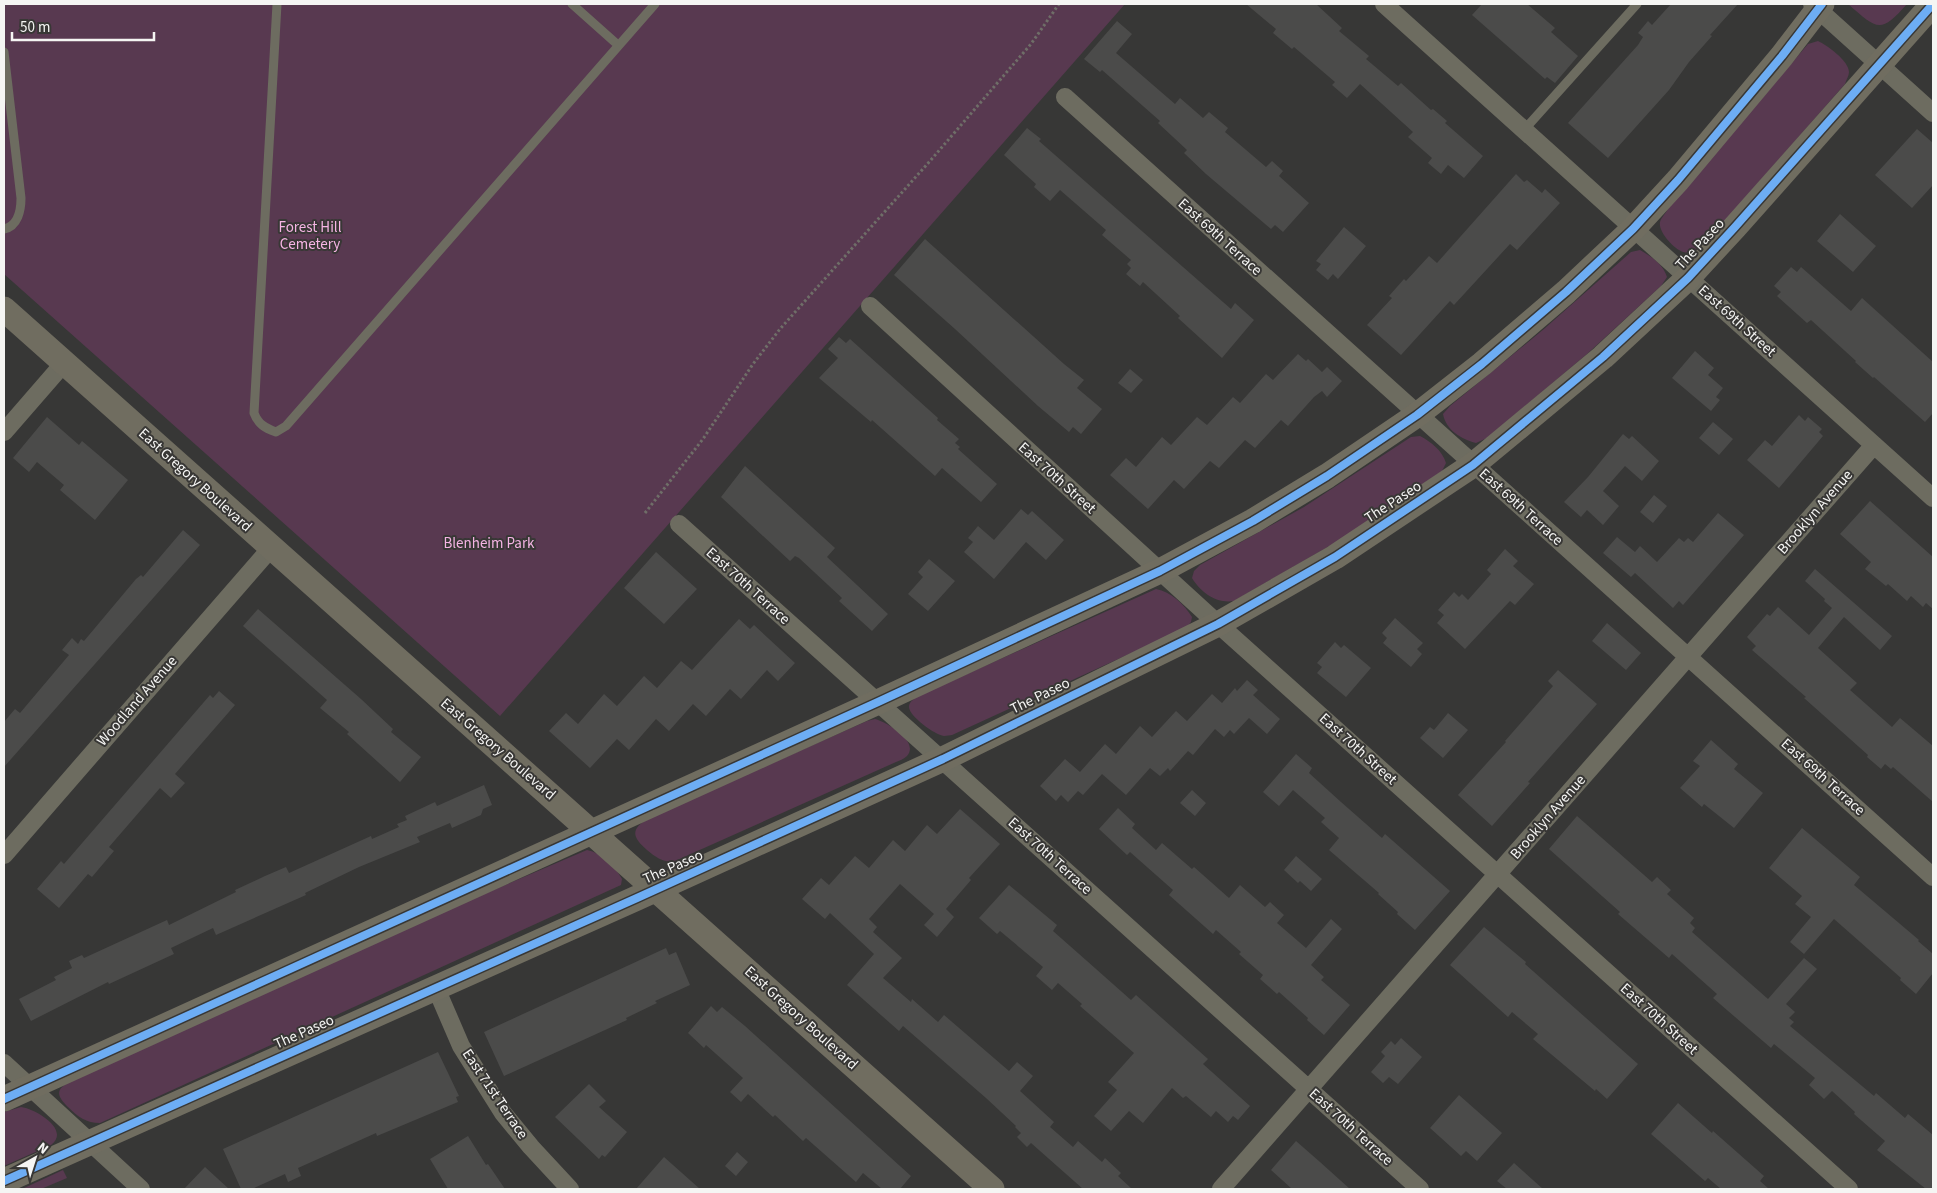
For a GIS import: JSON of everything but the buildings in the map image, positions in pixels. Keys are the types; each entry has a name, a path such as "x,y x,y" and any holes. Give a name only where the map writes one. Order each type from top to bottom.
{"main road":[{"name":"The Paseo","path":"4,1181 943,759 1218,624 1335,556 1473,465 1603,357 1688,278 1742,220 1933,4"},
{"path":"4,1099 878,702 1160,571 1261,516 1327,476 1417,415 1482,364 1566,292 1633,229 1731,119 1782,56 1817,6"},
{"name":"East Gregory Boulevard","path":"4,309 992,1189"}],"street":[{"name":"East 69th Street","path":"1384,4 1933,498"},
{"path":"1817,6 1933,113"},
{"name":"East 69th Terrace","path":"1065,97 1933,877"},
{"name":"East 70th Street","path":"870,306 1218,624 1849,1189"},
{"path":"4,432 64,363"},
{"name":"Brooklyn Avenue","path":"1221,1189 1874,444"},
{"name":"East 70th Terrace","path":"679,524 1420,1189"},
{"name":"Woodland Avenue","path":"4,855 271,548"},
{"name":"East 71st Terrace","path":"436,988 461,1046 503,1113 570,1189"},
{"path":"4,1063 141,1189"}],"lane":[{"path":"277,4 254,413 257,420 266,429 276,432 286,426 655,4"},
{"path":"572,4 618,45"},
{"path":"1524,130 1637,4"},
{"path":"4,52 21,198 20,211 16,221 9,228 4,229"}],"path":[{"path":"644,513 703,439 780,329 930,161 1031,44 1059,4"}],"green space":[{"name":"Forest Hill Cemetery","path":"4,4 1125,4 500,716 4,274"},
{"path":"1848,4 1907,4 1890,21 1878,25 1866,19"},
{"path":"1818,41 1842,58 1849,72 1845,84 1702,247 1688,252 1679,250 1667,240 1661,230 1660,222 1662,217 1808,44"},
{"path":"1640,250 1649,255 1663,268 1667,277 1661,286 1587,354 1487,438 1476,443 1455,433 1447,425 1443,414 1450,406 1544,329 1631,252"},
{"path":"1420,436 1442,454 1446,463 1442,471 1345,537 1234,601 1222,601 1210,596 1192,578 1194,571 1200,565 1304,507 1411,437"},
{"path":"1156,589 1172,596 1189,612 1192,617 1191,622 1186,628 952,735 940,735 918,720 910,711 911,701 916,697"},
{"path":"875,719 893,728 905,738 910,750 906,757 675,861 664,861 657,858 638,841 635,833 636,830 649,818"},
{"path":"587,850 603,857 616,869 622,879 621,885 100,1123 86,1121 72,1111 61,1099 60,1090 72,1081 477,897"},
{"path":"21,1107 35,1112 49,1121 57,1133 56,1139 51,1145 4,1166 4,1112"},
{"path":"63,1170 67,1178 41,1189 22,1189"}],"cycle path":[{"path":"4,1099 878,702 1160,571 1253,521 1327,476 1417,415 1482,364 1566,292 1633,229 1678,180 1782,56 1822,4"},
{"path":"4,1181 943,759 1218,624 1335,557 1473,465 1603,357 1688,278 1933,4"}],"park label":[{"name":"Blenheim Park","path":"489,543"}]}
